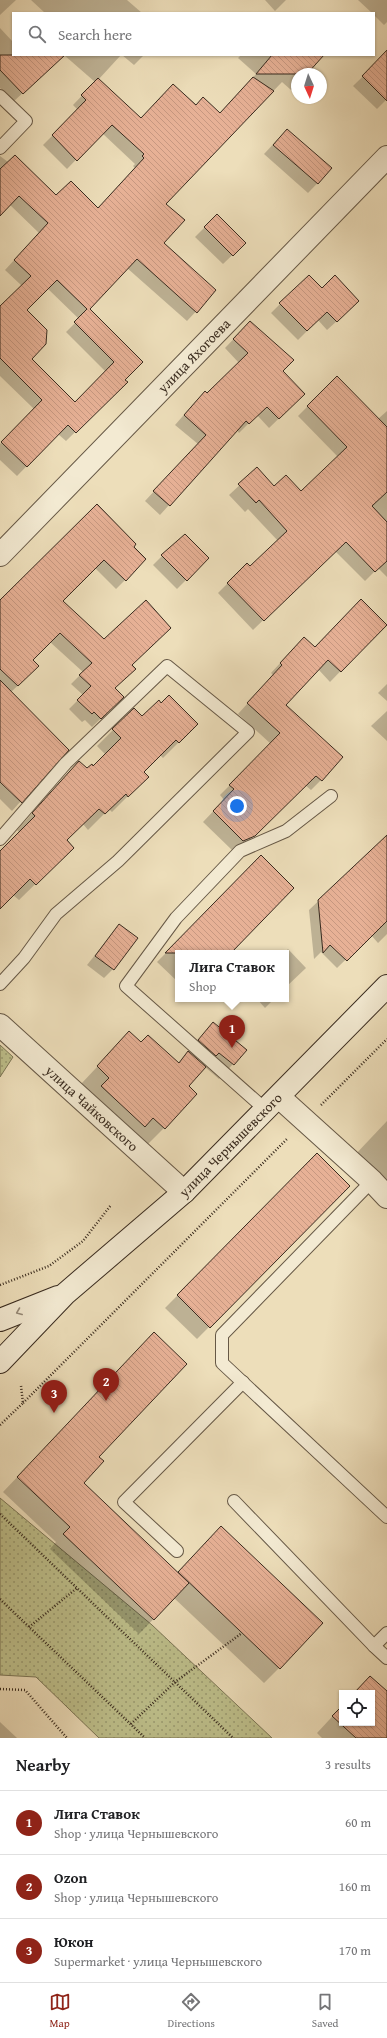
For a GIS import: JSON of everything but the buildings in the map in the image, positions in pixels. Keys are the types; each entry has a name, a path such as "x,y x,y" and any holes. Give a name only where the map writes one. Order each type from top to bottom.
{"street":[{"name":"улица Яхогоева","path":"0,555 387,157"},
{"name":"улица Чернышевского","path":"65,1294 184,1192 387,986"},
{"name":"улица Чайковского","path":"0,1025 184,1192"},
{"path":"272,1103 305,1121 372,1180 387,1197"},
{"path":"0,1320 65,1294"},
{"path":"0,1362 65,1294"}],"lane":[{"path":"0,96 26,121 0,148"},
{"path":"0,839 66,763 167,666 248,732 118,861 56,914 24,958 0,984"},
{"path":"272,1103 126,986 176,918 240,852 286,831 331,796"},
{"path":"372,1180 222,1335 222,1363 387,1517"},
{"path":"177,1551 124,1502 243,1382"},
{"path":"234,1501 387,1658"},
{"path":"374,1646 387,1633"}],"path":[{"path":"0,1425 387,1039"},
{"path":"0,1285 49,1266 83,1241 111,1205"},
{"path":"21,1386 23,1403"},
{"path":"0,1514 233,1738"},
{"path":"30,1627 77,1588"},
{"path":"0,1599 145,1738"},
{"path":"131,1724 175,1682 242,1633"},
{"path":"0,1688 25,1690 67,1738"}],"green space":[{"path":"0,1045 13,1057 0,1077"},
{"path":"0,1498 152,1625 272,1738 99,1738 36,1677 0,1675"}],"place":[{"name":"Лига Ставок","path":"232,1048"},
{"name":"Ozon","path":"106,1401"},
{"name":"Юкон","path":"54,1413"}]}
